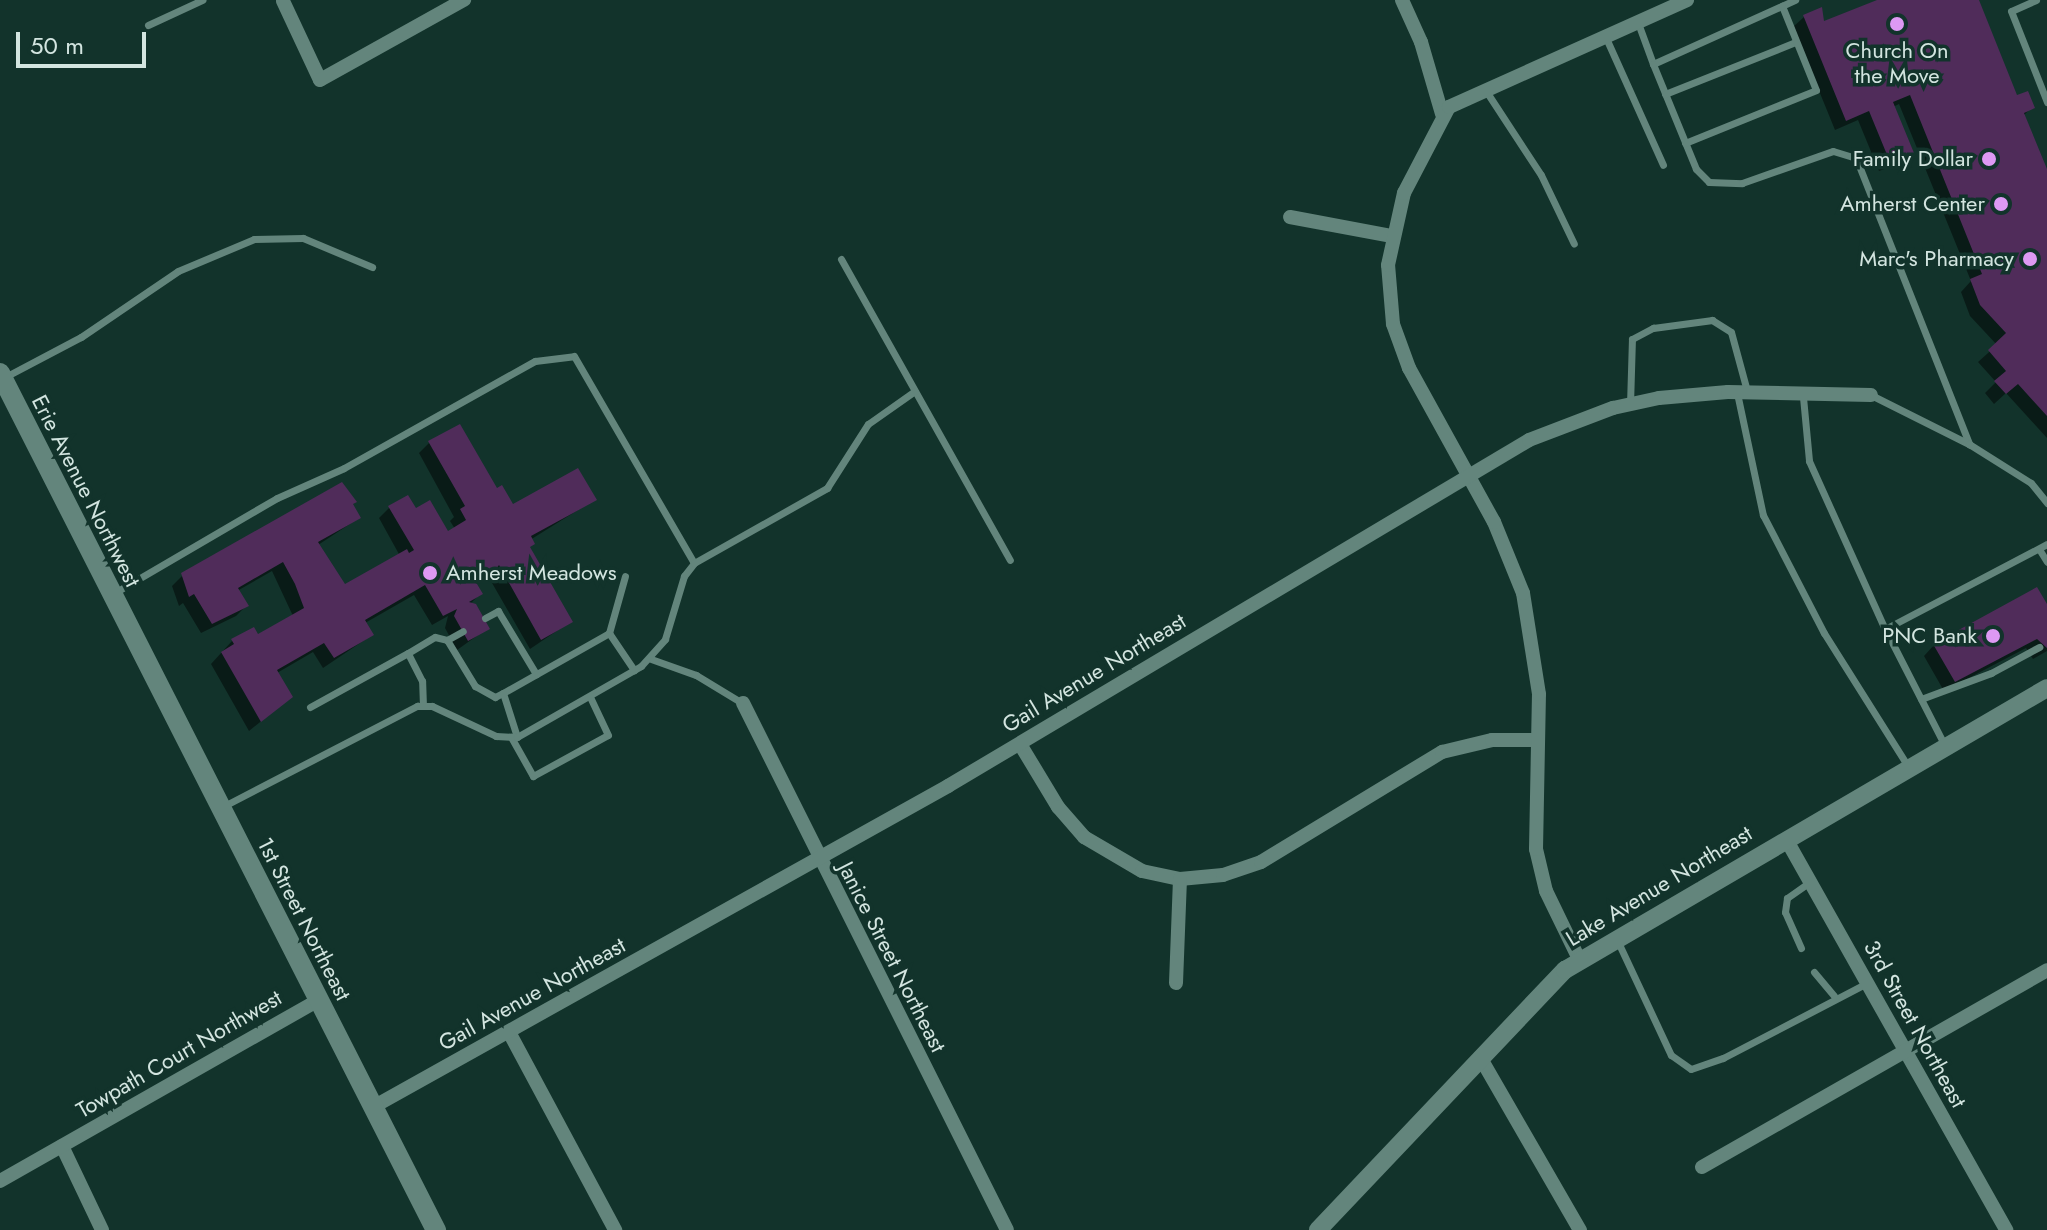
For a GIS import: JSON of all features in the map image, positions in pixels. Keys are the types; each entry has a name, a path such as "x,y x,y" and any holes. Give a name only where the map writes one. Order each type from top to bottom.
{"main road":[{"name":"Erie Avenue Northwest","path":"1,377 130,630"},
{"name":"1st Street Northeast","path":"130,630 436,1230"}],"street":[{"path":"283,0 320,80 464,0"},
{"path":"1402,0 1421,42 1442,114"},
{"path":"1580,961 1539,869 1533,812 1539,694 1531,623 1514,569 1468,474 1420,392 1396,334 1388,282 1392,236 1404,193 1442,114 1485,90 1687,0"},
{"path":"1290,217 1392,236"},
{"name":"Gail Avenue Northeast","path":"373,1107 1020,744 1468,474 1565,424 1630,405 1742,393 1803,397 1871,395"},
{"name":"Lake Avenue Northeast","path":"1318,1230 1480,1057 1580,961 2047,688"},
{"name":"Janice Street Northeast","path":"743,703 818,859 1007,1230"},
{"path":"1020,744 1058,807 1084,837 1142,871 1180,879 1223,875 1261,862 1442,752 1492,740 1537,740"},
{"name":"3rd Street Northeast","path":"1786,839 2006,1230"},
{"path":"1176,983 1180,879"},
{"path":"1702,1167 2047,970"},
{"name":"Towpath Court Northwest","path":"0,1181 319,1000"},
{"path":"509,1032 615,1230"},
{"path":"1480,1057 1580,1230"},
{"path":"62,1146 102,1230"}],"lane":[{"path":"148,25 202,0"},
{"path":"1653,64 1795,0"},
{"path":"2036,0 2011,11 2047,102"},
{"path":"1685,143 1816,90 1782,6"},
{"path":"1638,23 1699,174 1722,186 1833,151 1856,158 1969,444"},
{"path":"1606,38 1663,165"},
{"path":"1665,94 1796,42"},
{"path":"1485,90 1541,175 1574,244"},
{"path":"1,377 81,337 178,271 254,239 303,238 372,267"},
{"path":"841,259 1010,560"},
{"path":"1630,405 1632,339 1653,328 1712,320 1731,332 1763,515 1817,621 1909,768"},
{"path":"112,595 277,498 344,468 535,361 574,356 694,563"},
{"path":"220,808 404,711 423,706 479,730 514,737 590,697 651,659 665,639 681,585 694,563 827,488 868,424 915,391"},
{"path":"1871,395 1969,444 2031,483 2047,503"},
{"path":"1803,397 1809,461 1885,629 1945,746"},
{"path":"1885,629 2047,544"},
{"path":"2039,549 2047,562"},
{"path":"447,640 475,686 495,697 609,633 625,576"},
{"path":"485,618 498,611 536,674"},
{"path":"310,707 435,637 447,640 463,631"},
{"path":"609,633 634,670"},
{"path":"1921,699 1991,673 2039,647"},
{"path":"408,653 422,681 423,706"},
{"path":"651,659 696,675 743,703"},
{"path":"503,693 514,737 533,776 608,735 590,697"},
{"path":"1801,948 1785,912 1787,898 1811,882"},
{"path":"1615,938 1671,1055 1691,1069 1723,1058 1834,996 1867,983"},
{"path":"1814,972 1834,996"}],"building":[{"name":"Amherst Center","path":"1877,0 1979,0 2017,95 2028,91 2035,108 2024,113 2047,169 2047,416 2018,384 2006,394 1994,381 2006,371 1988,350 2006,333 1980,305 1970,279 1982,274 1910,95 1893,102 1914,153 1890,162 1869,111 1846,121 1803,15 1822,7 1824,21"},
{"name":"Amherst Meadows","path":"460,424 497,488 502,485 513,504 578,468 597,500 531,536 535,544 530,547 573,622 541,640 499,565 494,572 474,579 483,594 469,602 476,604 490,629 468,641 454,616 457,609 443,616 425,585 365,620 374,635 334,658 324,643 277,670 293,697 261,722 221,652 234,644 231,639 254,627 258,634 304,608 295,584 283,562 238,588 249,606 212,624 194,594 189,597 181,573 342,482 357,502 353,504 361,518 318,542 345,584 407,549 409,553 414,550 388,506 408,495 416,508 430,500 448,531 466,520 460,509 465,506 428,441"},
{"path":"2037,587 2047,604 2047,648 2037,639 1955,682 1933,644"}],"place":[{"name":"Church On the Move","path":"1897,24"},
{"name":"Family Dollar","path":"1989,159"},
{"name":"Amherst Center","path":"2001,204"},
{"name":"Marc's Pharmacy","path":"2030,259"},
{"name":"Amherst Meadows","path":"430,573"},
{"name":"PNC Bank","path":"1993,636"}]}
